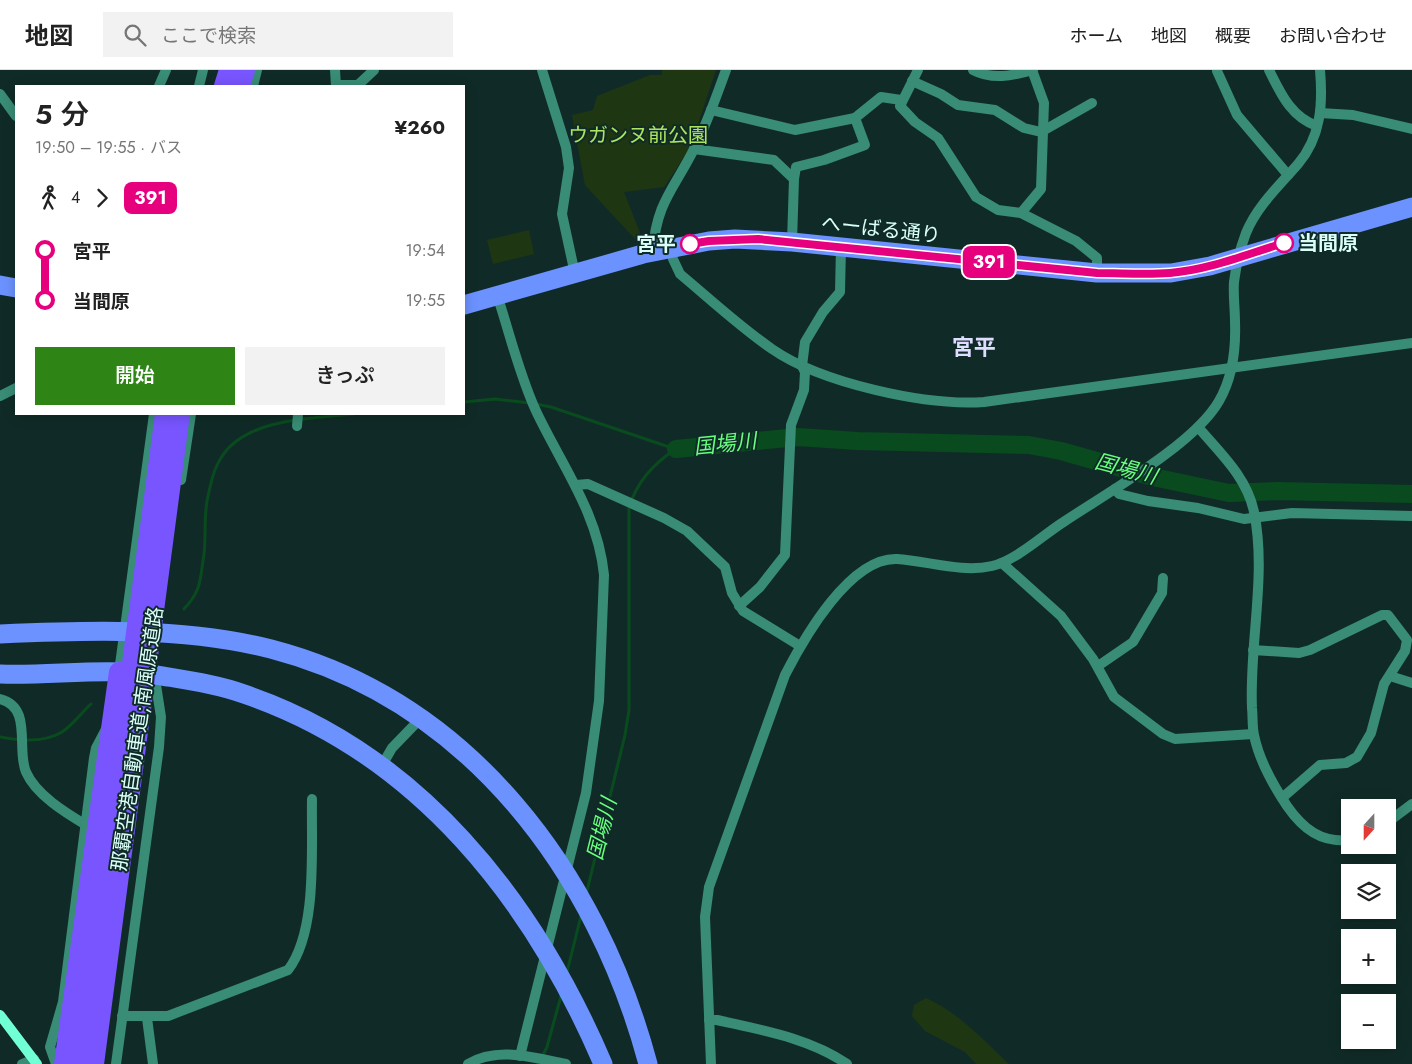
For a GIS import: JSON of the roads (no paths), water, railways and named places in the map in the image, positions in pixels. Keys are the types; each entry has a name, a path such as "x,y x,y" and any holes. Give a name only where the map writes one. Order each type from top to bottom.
{"highway":[{"path":"210,85 214,70"},
{"path":"224,85 229,70"},
{"path":"240,85 245,70"},
{"name":"へーばる通り","path":"465,305 662,249 735,240 792,242 1097,273 1171,273 1210,266 1412,207"},
{"path":"0,285 15,288"},
{"name":"那覇空港自動車道;南風原道路","path":"66,1062 165,415"},
{"name":"那覇空港自動車道;南風原道路","path":"105,1061 180,415"},
{"path":"0,634 159,632 252,645 320,664 381,693 454,744 499,787 530,821 577,889 590,913 632,1010 648,1064"},
{"path":"0,674 118,679 154,674 216,686 286,710 329,733 381,767 441,816 476,852 537,936 572,999 603,1064"},
{"path":"105,1061 154,674"},
{"path":"66,1062 118,679"}],"main road":[{"path":"0,1015 35,1062"}],"street":[{"path":"159,85 166,70"},
{"path":"199,85 203,70"},
{"path":"253,85 258,70"},
{"path":"335,70 336,85"},
{"path":"358,85 374,70"},
{"path":"542,70 568,161 569,168 562,214 575,274"},
{"path":"726,70 694,149 668,191 655,225 662,249 673,259 680,274 772,349 802,366 864,388 941,400 979,402 1412,343"},
{"path":"918,70 901,100 900,106 915,122 938,138 976,196 998,210 1022,213 1076,241 1097,258 1097,273"},
{"path":"973,70 985,77 1014,75 1032,70 1044,104 1041,132 1041,189 1022,213"},
{"path":"1269,70 1285,102 1303,121 1317,126"},
{"path":"711,1064 705,917 712,874 785,675 800,646 832,603 860,571 895,559 971,568 1002,563 1115,489 1198,427 1220,399 1232,369 1235,339 1234,283 1239,257 1254,216 1308,150 1320,113 1320,70"},
{"path":"1217,71 1237,115 1288,175"},
{"path":"912,81 941,94 958,105 995,110 1024,128 1041,132 1092,103"},
{"path":"0,94 15,115"},
{"path":"711,110 795,130 855,118 881,96 901,100"},
{"path":"1320,113 1353,115 1412,129"},
{"path":"792,242 796,167 824,160 865,145 855,118"},
{"path":"694,149 774,160 794,179"},
{"path":"739,606 760,587 785,555 791,426 804,390 805,372 802,366 805,342 823,312 840,292 841,247"},
{"path":"498,295 524,381 537,411 589,513 598,540 603,565 604,596 599,701 595,738 586,793 546,953 524,1057"},
{"path":"0,396 15,388"},
{"path":"66,1062 50,1047 62,1002 96,748 108,721 112,691 118,679 154,415"},
{"path":"105,1061 122,1016 159,747 161,718 154,674 191,415"},
{"path":"1198,427 1229,460 1254,508 1258,568 1251,688 1254,734 1259,754 1282,798 1295,817 1315,835 1341,840"},
{"path":"576,485 588,484 664,518 687,531 725,567 732,593 739,606 800,646"},
{"path":"1115,489 1119,494 1148,501 1198,508 1237,518 1256,519 1292,513 1412,516"},
{"path":"1002,563 1061,616 1098,666 1114,697 1169,737 1254,734"},
{"path":"1098,666 1133,642 1162,593 1163,578"},
{"path":"1253,650 1299,653 1310,650 1382,615 1388,615 1407,640 1408,652 1384,684 1371,733 1357,757 1346,763 1320,765 1282,798"},
{"path":"1390,676 1412,683"},
{"path":"0,699 11,703 20,714 26,771 36,788 86,825"},
{"path":"381,767 392,748 420,719"},
{"path":"122,1016 147,1018 168,1016 288,970 297,959 307,926 312,799"},
{"path":"1396,816 1412,804"},
{"path":"147,1018 153,1064"},
{"path":"709,1020 717,1020 794,1039 837,1057 847,1064"},
{"path":"468,1064 490,1055 524,1057 566,1064"},
{"path":"22,1064 35,1062"}],"waterway":[{"path":"465,402 495,399 530,403"},
{"path":"536,404 551,407 675,449"},
{"path":"184,609 194,596 201,577 205,548 207,501 212,479 221,458 232,445 246,435 263,428 281,422 343,415"},
{"name":"国場川","path":"676,449 798,437 857,441 1029,445 1061,451 1153,477 1229,493 1278,491 1412,494"},
{"name":"国場川","path":"586,895 625,735 629,710 629,507 632,498 647,474 660,460 676,449"},
{"path":"0,737 32,740 55,736 70,726 91,704"},
{"name":"国場川","path":"566,976 581,916"},
{"name":"国場川","path":"538,1064 547,1047 561,996"}],"place":[{"name":"当間原","path":"1284,243"},
{"name":"宮平","path":"690,244"}],"district":[{"name":"宮平","path":"974,347"}],"park label":[{"name":"ウガンヌ前公園","path":"638,135"}]}
